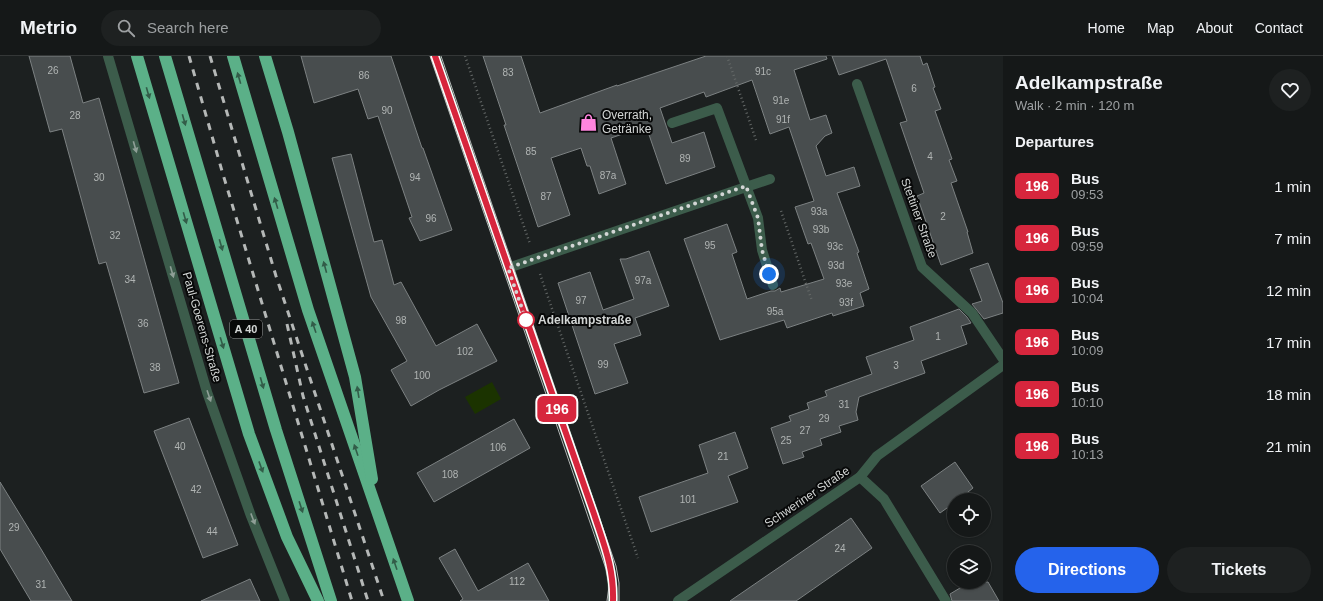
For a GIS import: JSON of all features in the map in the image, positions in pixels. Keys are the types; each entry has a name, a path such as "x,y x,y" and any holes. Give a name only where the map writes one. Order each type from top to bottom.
{"highway":[{"path":"137,56 249,434 287,537 318,601"},
{"name":"A 40","path":"165,56 276,430 331,601"},
{"path":"233,56 308,310 408,601"},
{"path":"265,56 288,132 355,377 378,514"}],"street":[{"name":"Paul-Goerens-Straße","path":"108,56 207,392 251,516 285,601"},
{"path":"435,56 611,567 614,601"},
{"name":"Stettiner Straße","path":"857,84 922,267 972,313 1003,359"},
{"path":"672,123 717,108 758,218 762,250 773,285"},
{"path":"508,268 770,179"},
{"name":"Schweriner Straße","path":"678,601 860,477 877,456 1003,365"},
{"path":"860,477 884,499 946,601"}],"path":[{"path":"465,56 638,558"},
{"path":"727,56 756,140"},
{"path":"781,211 812,302"}],"green space":[{"path":"492,382 501,399 475,414 465,397"}],"building":[{"path":"29,56 70,56 83,103 99,98 179,383 144,393 106,262 99,264 62,129 50,132"},
{"path":"301,56 391,56 452,230 420,241 409,218 412,217 378,116 368,119 358,89 314,103"},
{"path":"483,56 521,56 540,113 617,85 706,56 826,56 827,59 794,70 810,120 826,115 832,133 825,136 816,146 826,176 854,167 860,186 837,193 859,252 857,253 869,289 860,293 864,306 833,316 832,313 787,328 784,320 720,340 684,239 727,224 737,252 732,254 747,299 775,291 780,288 781,292 824,279 811,243 808,244 795,207 814,201 789,127 770,134 752,80 706,97 704,92 660,108 672,143 704,132 715,167 666,184 646,126 611,138 626,184 599,194 590,166 587,166 581,148 551,158 570,215 538,227"},
{"path":"832,56 920,56 923,65 927,63 935,87 933,88 941,109 935,111 952,159 949,160 957,181 951,183 968,232 973,253 941,265 917,196 924,193 900,123 907,121 886,59 839,75"},
{"path":"351,154 374,242 382,240 394,285 401,282 436,346 477,324 497,361 411,406 391,370 407,361 371,297 332,158"},
{"path":"649,251 669,306 635,318 641,335 614,344 628,383 595,394 558,283 590,272 603,310 634,299 620,259 626,259"},
{"path":"988,263 1003,303 1003,313 984,319 972,304 982,301 970,269"},
{"path":"959,309 971,323 961,326 967,344 921,361 925,373 859,397 856,412 858,420 839,426 841,432 820,439 822,445 802,452 804,457 783,464 771,428 791,421 789,416 809,409 807,403 827,396 825,391 872,374 866,357 914,340 910,327"},
{"path":"189,418 238,545 203,558 154,431"},
{"path":"514,419 530,448 434,502 417,473"},
{"path":"735,432 748,468 728,476 738,502 651,532 639,497 708,473 699,445"},
{"path":"955,462 973,488 968,493 947,493 947,508 940,513 921,486"},
{"path":"0,482 72,601 31,601 0,549"},
{"path":"851,518 872,548 796,601 730,601"},
{"path":"455,549 478,591 528,563 549,601 460,601 463,599 439,558"},
{"path":"250,579 260,601 201,601"},
{"path":"991,587 999,601 952,601 950,594 958,589 991,589"}],"tram line":[{"path":"430,56 606,569 609,586 607,601"},
{"path":"441,56 616,566 619,583 619,601"}],"railway":[{"path":"189,56 222,171 352,601"},
{"path":"210,56 276,276 384,601"},
{"path":"287,324 303,396 368,601"}],"bus line":[{"name":"196","path":"435,56 594,514 611,567 613,601"}],"place":[{"name":"Overrath, Getränke","path":"589,122"},
{"name":"Adelkampstraße","path":"526,320"}],"route":[{"path":"526,320 527,323 508,268 746,186 758,218 762,250 769,274"}]}
